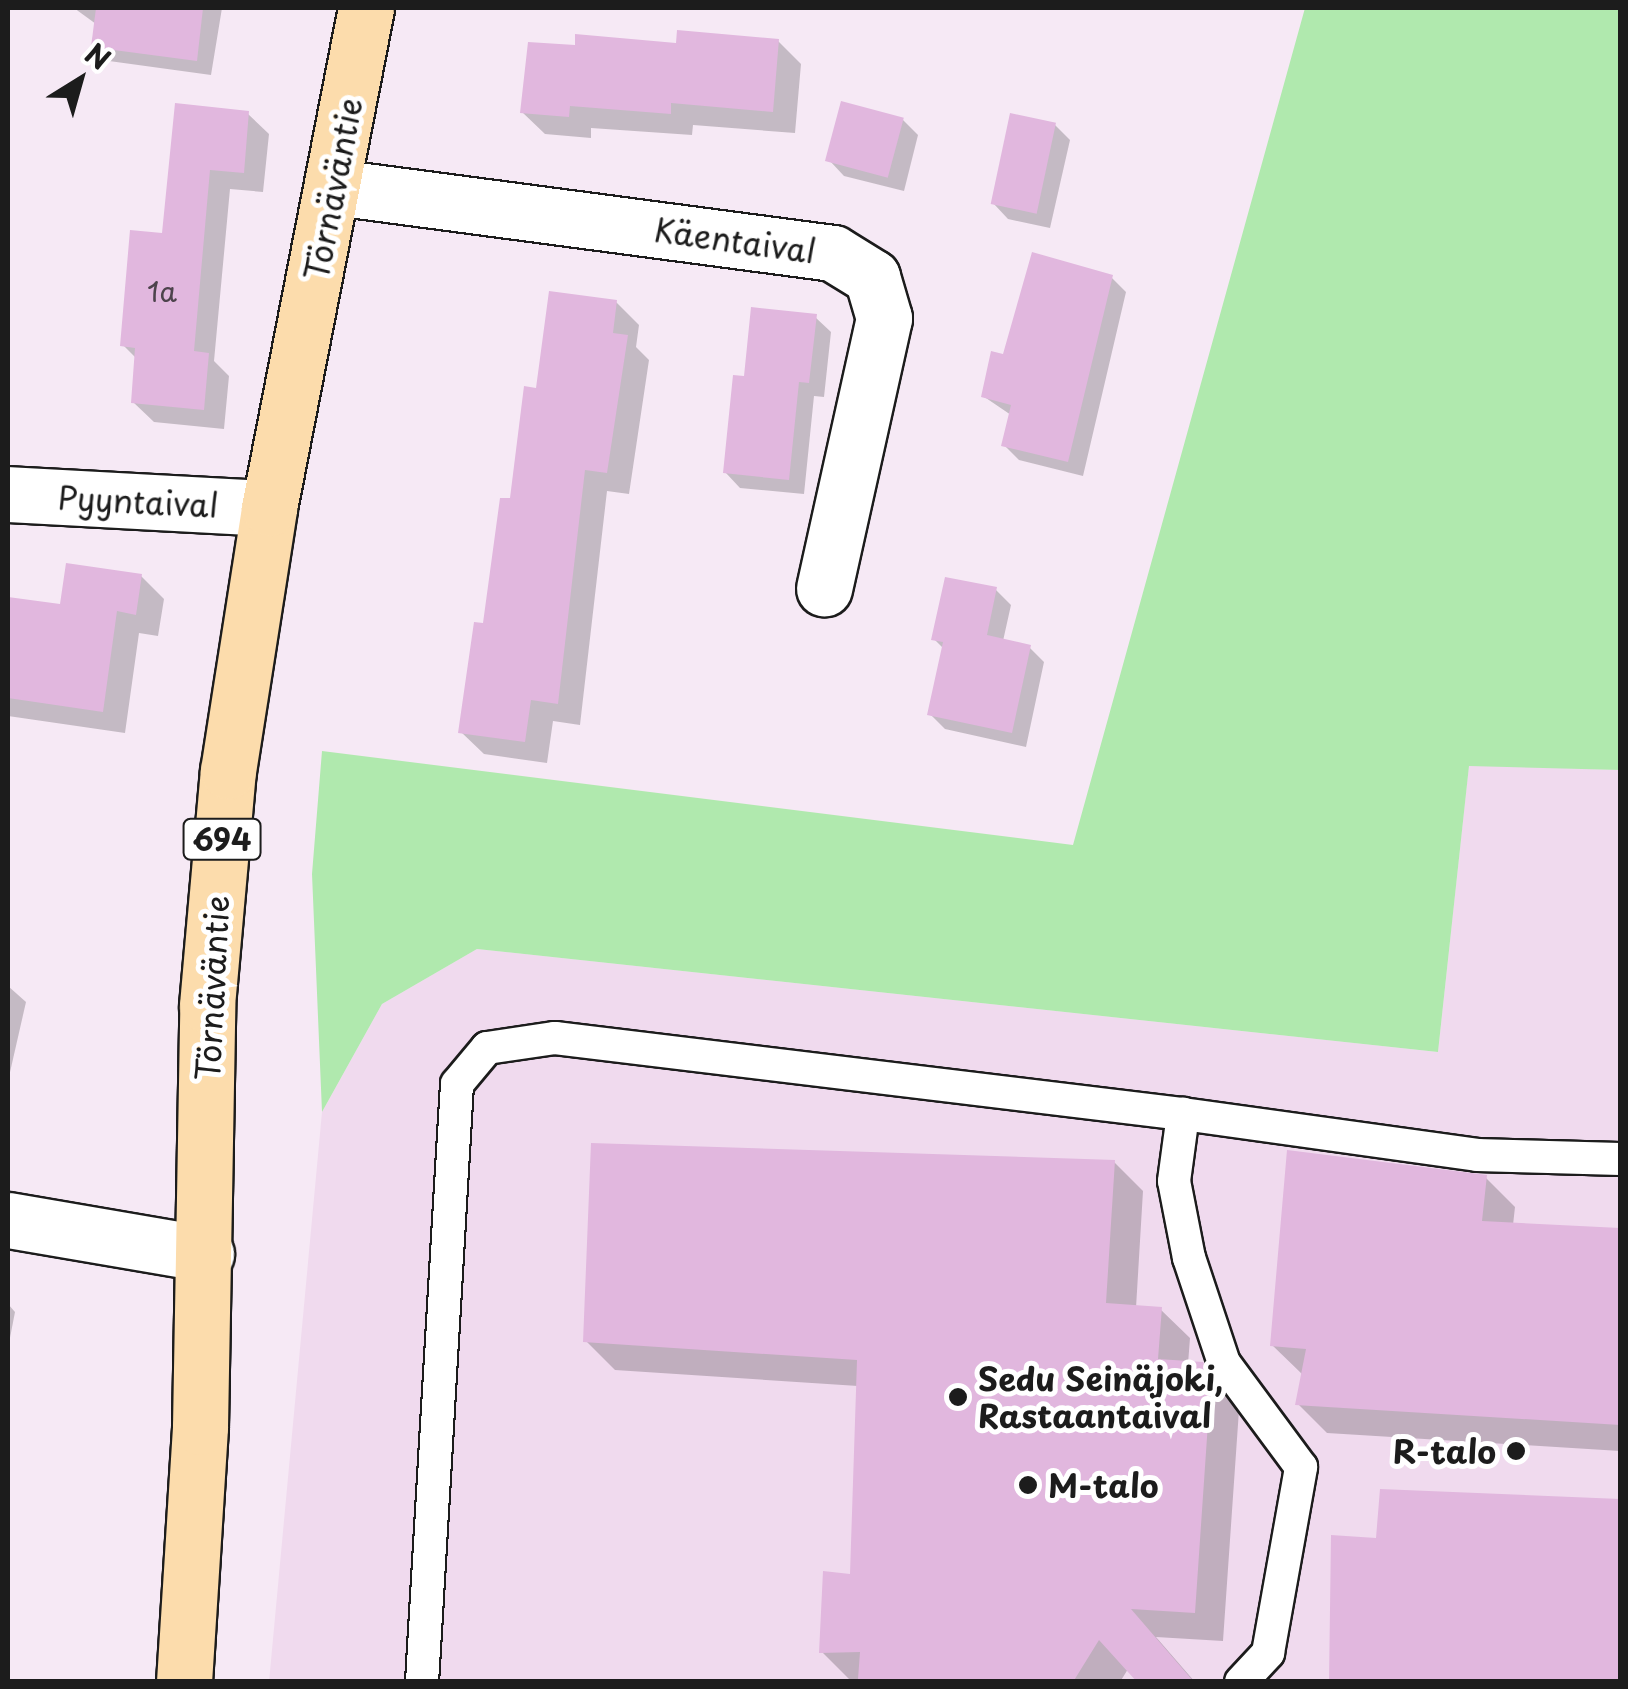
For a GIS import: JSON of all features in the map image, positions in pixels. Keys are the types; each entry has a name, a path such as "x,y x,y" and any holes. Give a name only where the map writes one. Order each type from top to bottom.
{"main road":[{"name":"Törnäväntie","path":"184,1682 206,1254 207,1005 228,771 269,508 335,186 366,8"}],"street":[{"name":"Käentaival","path":"335,186 833,253 872,276 884,318 824,588"},
{"name":"Pyyntaival","path":"8,494 269,508"},
{"path":"8,1220 206,1254"}],"lane":[{"path":"422,1682 456,1084 487,1048 555,1038 1184,1114 1477,1156 1620,1159"},
{"path":"1184,1114 1174,1181 1189,1258 1224,1363 1301,1467 1268,1653 1241,1682"}],"shaded area":[{"name":"Sedu Seinäjoki, Rastaantaival","path":"1469,765 1620,770 1620,1681 269,1682 322,1112 382,1004 477,949 1438,1052"}],"green space":[{"path":"1305,8 1620,8 1620,770 1469,766 1438,1052 477,949 382,1004 322,1112 312,874 322,751 1073,845"}],"building":[{"path":"96,8 203,8 197,61 91,47"},
{"path":"677,30 779,39 773,112 671,103 671,114 570,106 569,117 520,113 528,42 575,45 575,34 676,43"},
{"path":"841,101 904,118 888,178 825,161"},
{"path":"175,103 249,111 244,173 210,170 194,351 209,353 204,410 131,403 135,348 120,346 130,230 162,233"},
{"path":"1010,113 1056,123 1037,214 991,204"},
{"path":"1032,252 1113,275 1068,462 1001,446 1011,405 981,397 991,351 1003,354"},
{"path":"549,291 617,300 613,333 628,335 607,473 585,470 558,704 531,700 525,742 458,733 474,622 483,623 500,498 510,498 524,386 536,388"},
{"path":"751,307 817,314 809,383 799,382 789,480 723,473 733,375 744,376"},
{"path":"66,563 142,574 136,615 117,611 103,712 8,698 8,597 60,604"},
{"path":"945,577 997,587 987,635 1031,645 1012,733 927,715 943,642 931,640"},
{"name":"M-talo","path":"591,1143 1115,1160 1106,1303 1162,1307 1158,1359 1203,1362 1211,1379 1195,1613 1131,1609 1194,1682 1137,1682 1099,1640 1073,1682 858,1679 860,1652 819,1653 823,1571 850,1574 857,1360 583,1342"},
{"path":"1287,1150 1487,1175 1482,1221 1620,1228 1620,1425 1295,1405 1306,1349 1270,1346"},
{"path":"1380,1489 1620,1499 1620,1682 1329,1682 1331,1535 1376,1538"}],"place":[{"name":"Sedu Seinäjoki, Rastaantaival","path":"958,1397"},
{"name":"R-talo","path":"1516,1451"},
{"name":"M-talo","path":"1028,1485"}]}
